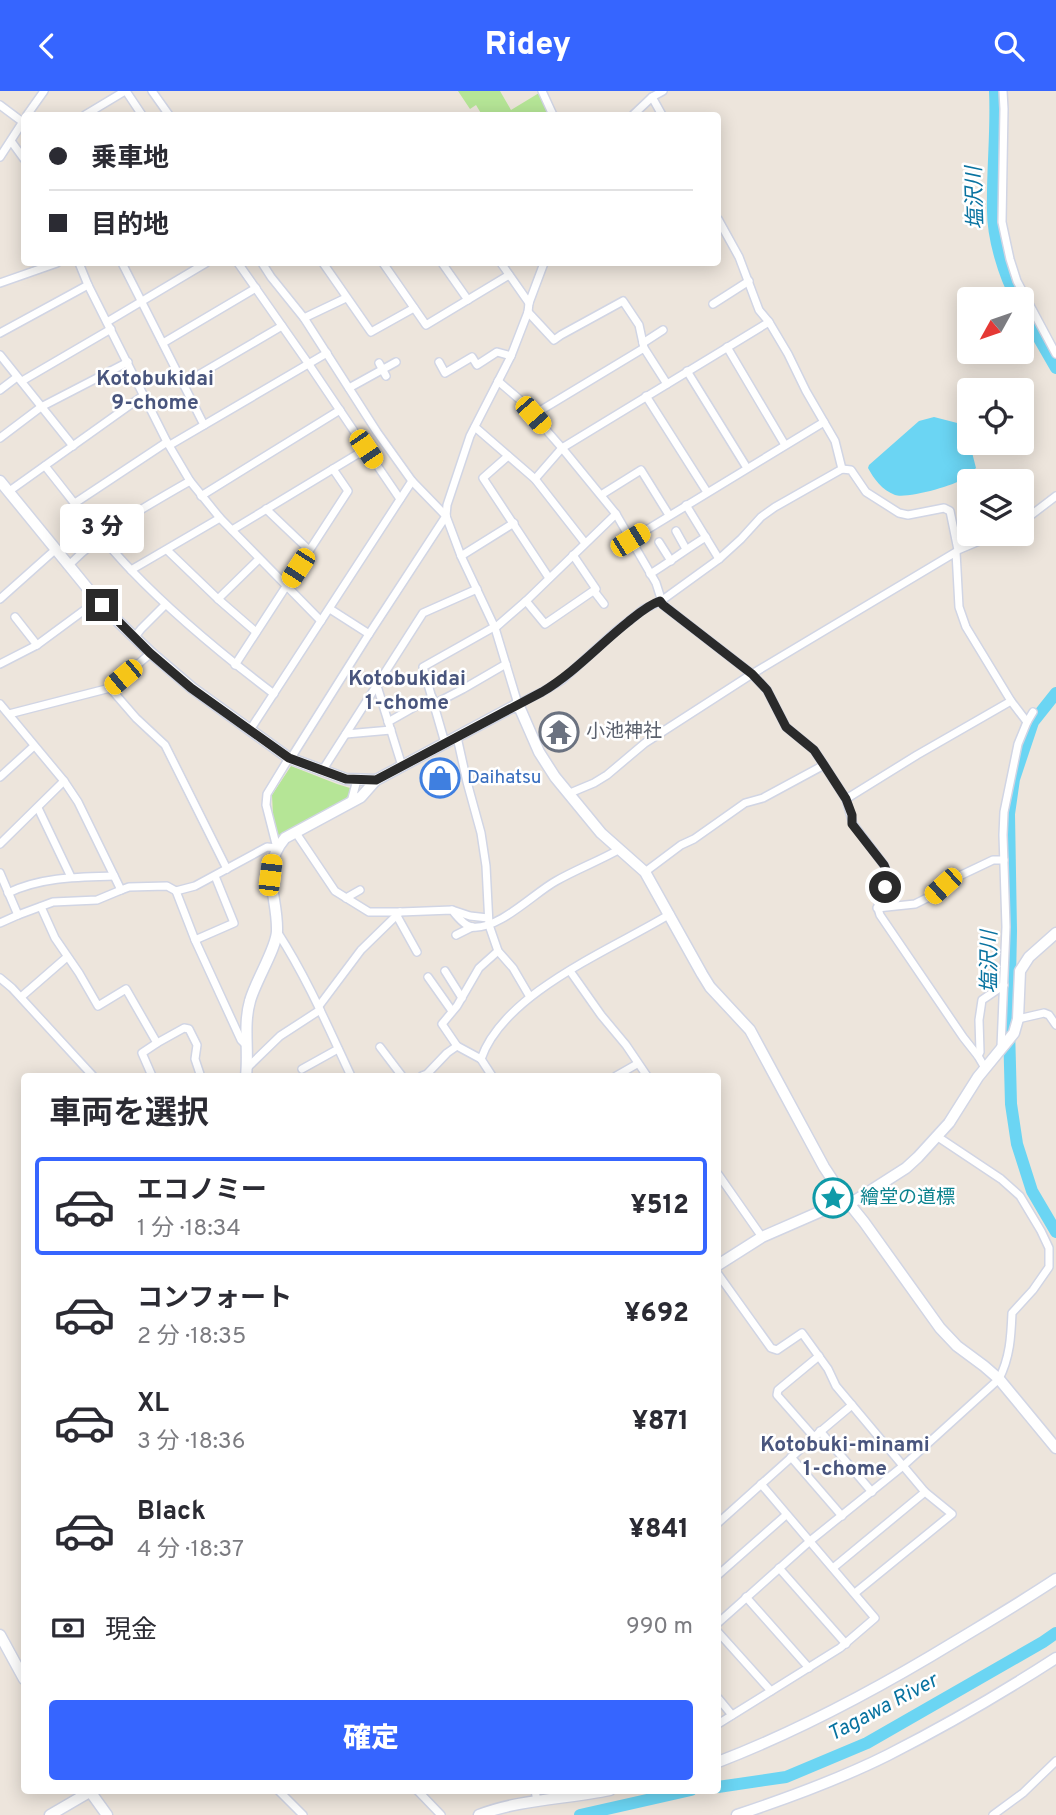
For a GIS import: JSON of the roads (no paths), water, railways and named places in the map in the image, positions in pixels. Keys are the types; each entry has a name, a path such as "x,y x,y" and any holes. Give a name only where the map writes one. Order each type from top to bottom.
{"street":[{"path":"30,112 44,91"},
{"path":"90,112 126,91 140,112"},
{"path":"152,91 167,112"},
{"path":"542,91 552,112"},
{"path":"636,112 663,91"},
{"path":"1003,91 1002,222 1017,281 1056,354"},
{"path":"652,97 660,112"},
{"path":"0,105 21,118"},
{"path":"0,157 21,126"},
{"path":"11,141 21,155"},
{"path":"721,224 739,257 759,310 788,354 835,441 842,469"},
{"path":"0,283 48,266"},
{"path":"80,266 190,481 220,518 321,621"},
{"path":"124,266 204,425"},
{"path":"0,390 201,266"},
{"path":"240,266 400,499"},
{"path":"264,266 304,318 377,432 412,481 446,516 461,556 494,627 518,704 539,753 555,777 601,833 645,872 710,986 750,1030 824,1167 940,1328 957,1346 999,1379 1056,1448"},
{"path":"325,266 371,332 414,308"},
{"path":"385,266 426,325 509,275"},
{"path":"444,266 468,300"},
{"path":"503,266 529,308 554,340 623,301 639,325 643,346 667,384"},
{"path":"277,848 266,805 267,794 446,516 455,477 470,436 511,356 543,266"},
{"path":"713,303 749,281"},
{"path":"1,331 88,285"},
{"path":"163,344 256,288"},
{"path":"304,318 346,298"},
{"path":"535,479 562,448 769,322"},
{"path":"183,384 282,326"},
{"path":"533,415 643,346 663,330"},
{"path":"727,347 785,445"},
{"path":"439,362 445,373 471,357 477,365 497,352 511,356"},
{"path":"75,503 169,444 327,353"},
{"path":"0,355 73,446"},
{"path":"0,438 41,407 128,362"},
{"path":"349,388 396,362"},
{"path":"687,371 747,468"},
{"path":"498,381 519,399 616,514 656,583 663,605 752,674 767,690 786,727 814,750 846,799 852,815 852,824 884,865 889,877 879,897 877,908 880,915 985,1068"},
{"path":"8,492 144,395"},
{"path":"646,396 707,492"},
{"path":"201,496 340,410"},
{"path":"630,540 824,422"},
{"path":"475,427 535,479 585,543"},
{"path":"232,530 366,449"},
{"path":"508,456 483,478 549,578"},
{"path":"45,466 100,536 165,605 235,665 274,694"},
{"path":"235,665 348,491 333,469"},
{"path":"350,1073 295,959 278,933 270,875 272,859 285,838 361,797 376,780 562,680 644,609 660,601 719,559 768,512 842,469 851,470 866,492 899,513 908,515 944,507 950,511 957,545"},
{"path":"601,495 641,470 668,515"},
{"path":"0,481 98,600 134,638 191,688 290,758 346,779 376,780"},
{"path":"69,565 100,536 128,516 190,481"},
{"path":"250,730 412,481"},
{"path":"1034,513 1056,496"},
{"path":"686,505 719,559"},
{"path":"266,509 309,550"},
{"path":"445,743 423,667 494,627 526,601 616,514"},
{"path":"131,570 220,518"},
{"path":"461,556 514,523"},
{"path":"676,531 686,549"},
{"path":"650,574 706,537"},
{"path":"659,542 671,561"},
{"path":"0,599 56,549"},
{"path":"167,549 256,632"},
{"path":"570,793 607,775 645,743 752,674 956,552 959,607 966,627 1011,701 1027,722"},
{"path":"573,555 604,604"},
{"path":"218,599 260,559"},
{"path":"322,771 423,613 477,589"},
{"path":"526,601 544,624 594,591"},
{"path":"0,664 37,645 98,600"},
{"path":"134,638 165,605"},
{"path":"330,609 369,634"},
{"path":"15,617 37,645"},
{"path":"121,890 78,802 64,781 3,709 110,688 150,653"},
{"path":"346,734 390,726 506,664"},
{"path":"377,686 402,766"},
{"path":"110,688 136,718 165,745 227,869"},
{"path":"846,799 1011,701"},
{"path":"1002,1047 1006,927 1004,812 1018,744 1033,712"},
{"path":"457,737 481,833 486,866 488,922 498,951 513,968 530,997"},
{"path":"0,777 34,746"},
{"path":"645,872 745,803 763,798 824,765"},
{"path":"351,802 357,780"},
{"path":"0,844 64,781"},
{"path":"38,808 71,877"},
{"path":"296,833 335,891 369,912 399,914 452,909 488,922"},
{"path":"176,891 195,886 267,847 277,848"},
{"path":"456,935 532,899 549,885 620,849"},
{"path":"877,908 915,904 953,879 993,860 1004,860"},
{"path":"0,873 19,915"},
{"path":"8,893 34,883 71,877 114,876"},
{"path":"195,940 234,923 215,876"},
{"path":"0,923 53,902 97,900 129,887 167,886 176,891 195,940 241,1040 246,1045"},
{"path":"346,898 360,890"},
{"path":"41,907 55,938 98,1006 126,989 157,1043"},
{"path":"452,909 472,927"},
{"path":"399,914 418,952"},
{"path":"247,1072 280,1036 319,1008 362,950 399,914"},
{"path":"481,1059 496,1033 530,997 670,914"},
{"path":"247,1072 249,1003 278,933"},
{"path":"721,1263 762,1237 796,1221 840,1203 856,1200 906,1168 938,1137 985,1068 1014,1033 1018,1019 1020,971 1029,957 1056,933"},
{"path":"490,1073 481,1059 457,1046 442,1024 480,968 498,951"},
{"path":"21,997 67,957"},
{"path":"445,971 462,998"},
{"path":"570,971 645,1073"},
{"path":"428,977 453,1011"},
{"path":"0,978 21,997 90,1073"},
{"path":"978,1056 982,1000 1004,985"},
{"path":"1018,1019 1044,1013 1049,1015 1056,1025"},
{"path":"151,1073 142,1053 184,1028 189,1029 197,1045 195,1059 199,1073"},
{"path":"427,1073 457,1046"},
{"path":"302,1069 338,1049"},
{"path":"381,1052 399,1073"},
{"path":"621,1073 637,1063"},
{"path":"721,1620 810,1541 903,1466 999,1379 1006,1364 1011,1340 1012,1313 1053,1268 1049,1248 1020,1196 1001,1179 938,1137"},
{"path":"721,1178 762,1237"},
{"path":"721,1278 771,1348 777,1350 802,1333 828,1369 836,1386 925,1492 952,1514 855,1593"},
{"path":"819,1356 778,1390 777,1395 872,1492"},
{"path":"721,1520 852,1405"},
{"path":"791,1457 842,1516"},
{"path":"721,1722 846,1644 875,1618 761,1484"},
{"path":"833,1568 925,1492"},
{"path":"721,1572 786,1514"},
{"path":"779,1569 846,1644"},
{"path":"721,1761 831,1713 896,1677 1056,1579"},
{"path":"746,1597 808,1668"},
{"path":"0,1635 21,1674"},
{"path":"721,1635 771,1691"},
{"path":"737,1815 840,1777 887,1756 1056,1658"},
{"path":"721,1702 732,1715"},
{"path":"993,1815 1023,1793 1056,1761"},
{"path":"50,1815 86,1794"},
{"path":"93,1794 107,1815"},
{"path":"282,1794 303,1815"},
{"path":"421,1794 442,1815"},
{"path":"479,1815 536,1796 561,1794"}],"water":[{"path":"934,417 957,423 957,455 973,455 976,468 957,469 957,482 940,488 919,494 895,495 882,487 868,468 919,421"}],"waterway":[{"name":"塩沢川","path":"995,91 993,222 1000,256 1012,287"},
{"name":"塩沢川","path":"1034,330 1056,368"},
{"name":"塩沢川","path":"1056,693 1033,722 1014,779 1009,814 1011,1104 1017,1144 1032,1191 1056,1232"},
{"name":"Tagawa River","path":"721,1787 786,1777 867,1743 1056,1633"},
{"name":"Tagawa River","path":"580,1815 673,1794"}],"place":[{"name":"小池神社","path":"559,732"},
{"name":"Daihatsu","path":"440,778"},
{"name":"繪堂の道標","path":"833,1198"}],"district":[{"name":"Kotobukidai 9-chome","path":"155,391"},
{"name":"Kotobukidai 1-chome","path":"407,691"},
{"name":"Kotobuki-minami 1-chome","path":"845,1457"}]}
